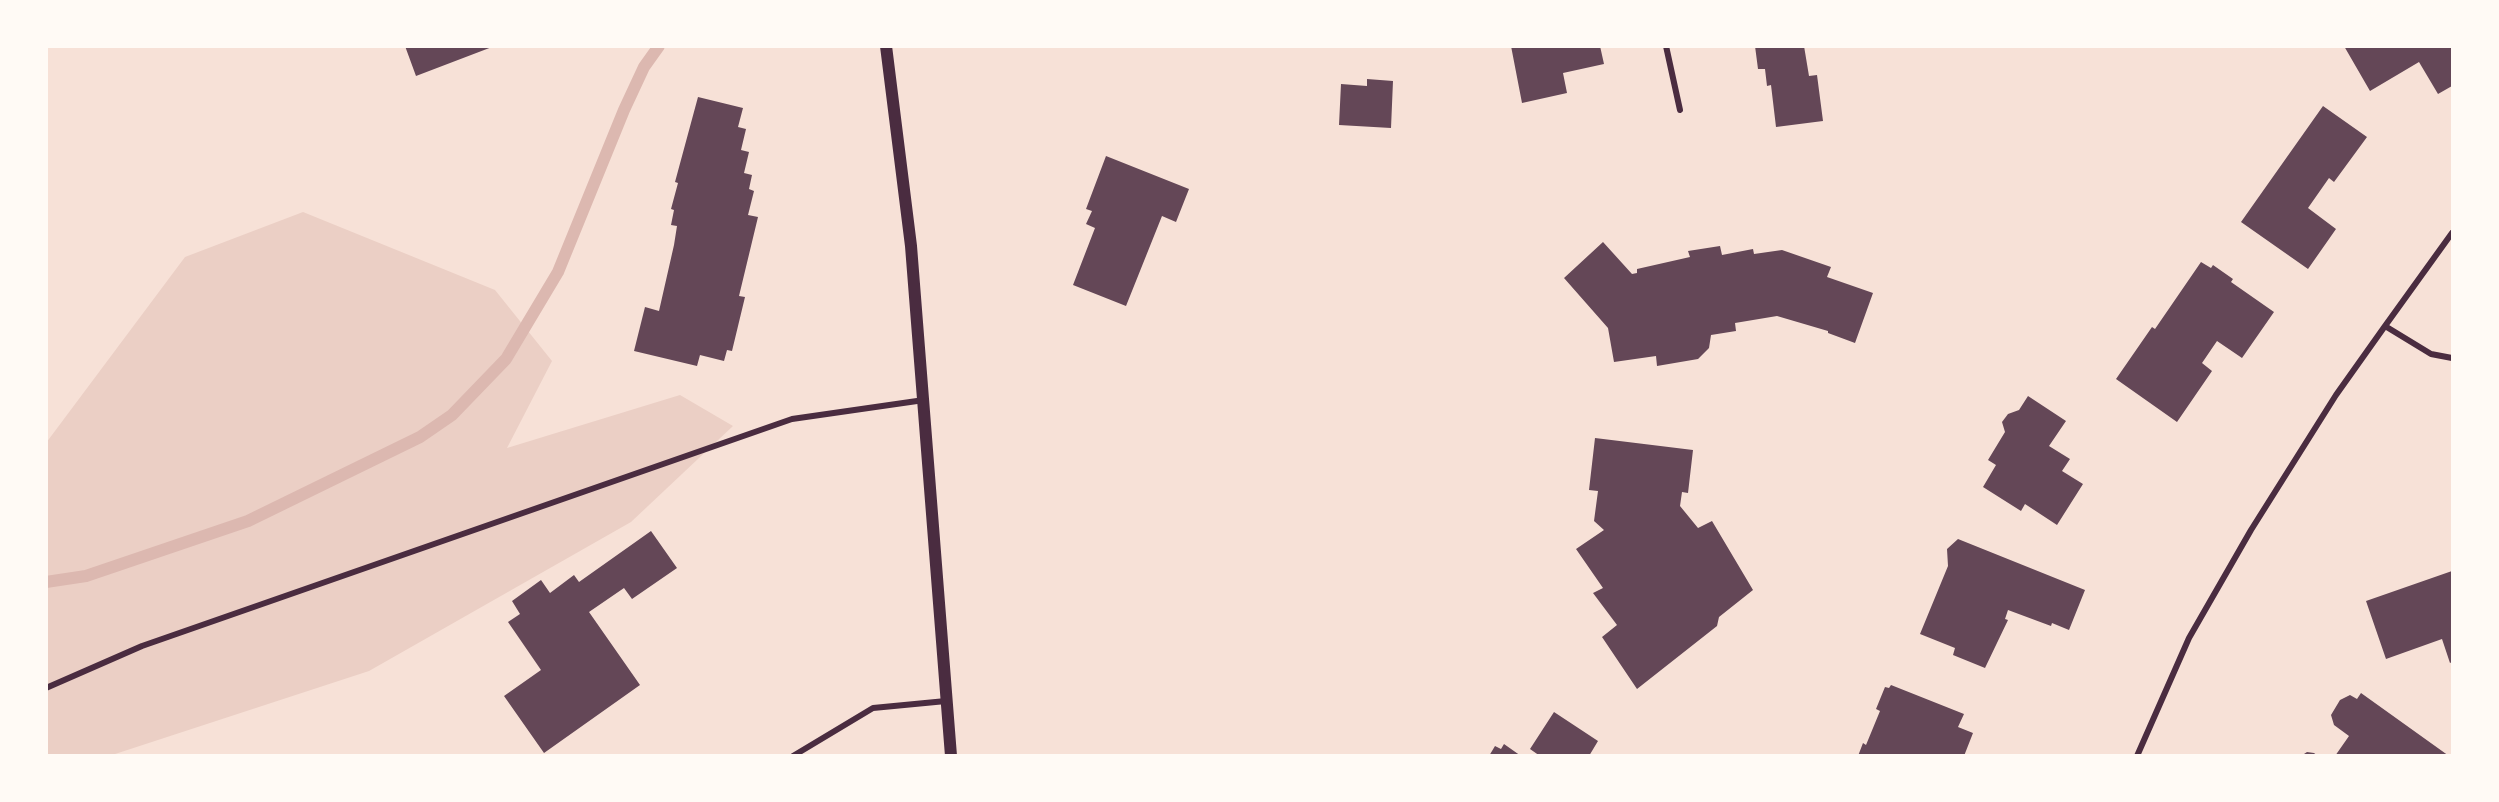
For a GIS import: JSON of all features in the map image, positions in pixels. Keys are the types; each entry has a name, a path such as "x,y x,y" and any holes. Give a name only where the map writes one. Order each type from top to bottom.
{"main road":[{"path":"886,46 911,246 951,756"}],"street":[{"path":"1666,46 1680,110"},
{"path":"2137,756 2188,638 2251,530 2336,395 2452,232"},
{"path":"2385,326 2431,354 2452,358"},
{"path":"46,688 142,646 792,418 924,400"},
{"path":"793,756 873,708 947,700"}],"shaded area":[{"path":"303,212 495,290 552,361 507,448 680,395 733,426 631,522 369,671 109,756 47,755 46,443 185,257"}],"building":[{"path":"405,46 492,46 492,47 416,76"},
{"path":"1511,46 1600,46 1604,64 1563,73 1567,93 1522,103"},
{"path":"1755,46 1804,46 1809,76 1817,75 1823,121 1776,127 1771,85 1767,86 1765,69 1758,69"},
{"path":"2344,46 2452,46 2452,86 2438,94 2419,62 2370,91"},
{"path":"1367,79 1393,81 1391,128 1339,125 1341,84 1367,86"},
{"path":"698,97 743,108 738,127 746,129 741,150 749,152 744,173 752,175 749,189 754,191 748,215 758,217 739,296 745,297 732,351 727,350 724,361 700,355 697,366 634,351 645,307 659,311 677,226 671,225 674,210 671,209 678,183 675,182"},
{"path":"2323,106 2367,137 2334,182 2329,178 2308,208 2336,229 2308,269 2241,222"},
{"path":"1106,156 1189,189 1176,222 1162,216 1126,306 1073,285 1095,228 1086,224 1092,211 1086,209"},
{"path":"1603,242 1632,274 1637,273 1637,269 1690,257 1688,251 1720,246 1722,255 1753,249 1754,254 1782,250 1831,267 1827,277 1873,293 1855,343 1828,333 1828,331 1777,316 1735,323 1736,331 1711,335 1709,348 1698,359 1657,366 1656,356 1614,362 1608,328 1564,278"},
{"path":"2201,262 2211,268 2213,265 2233,279 2231,282 2274,312 2242,358 2217,341 2202,363 2212,371 2177,422 2116,379 2152,327 2155,329"},
{"path":"2028,396 2066,421 2049,446 2070,459 2062,471 2083,484 2057,525 2025,504 2021,511 1983,487 1996,465 1988,460 2005,432 2002,422 2008,414 2019,410"},
{"path":"1595,438 1693,450 1688,493 1682,492 1680,506 1698,528 1712,521 1753,590 1719,617 1717,626 1637,689 1602,637 1617,625 1593,593 1603,588 1576,549 1604,530 1594,521 1598,491 1589,490"},
{"path":"651,531 677,568 632,599 624,588 589,612 640,685 544,753 504,696 541,670 508,622 520,614 512,601 541,580 550,593 574,575 579,582"},
{"path":"1958,539 2085,590 2069,630 2052,623 2051,626 2008,610 2005,619 2008,620 1985,668 1953,655 1955,648 1920,634 1948,566 1947,549"},
{"path":"2452,571 2452,662 2450,663 2442,639 2386,659 2366,601"},
{"path":"1891,685 1964,714 1958,727 1973,733 1964,756 1858,756 1863,743 1866,745 1880,711 1876,709 1885,687 1889,688"},
{"path":"2361,693 2449,756 2335,756 2349,736 2334,725 2331,715 2340,700 2350,695 2357,699"},
{"path":"1554,712 1598,741 1589,756 1540,756 1530,749"},
{"path":"1504,744 1521,756 1489,756 1495,746 1501,749"},
{"path":"2307,752 2314,753 2318,756 2301,756"}],"waterway":[{"path":"46,582 86,576 248,521 420,437 452,415 506,359 558,272 624,110 644,67 659,46"}]}
